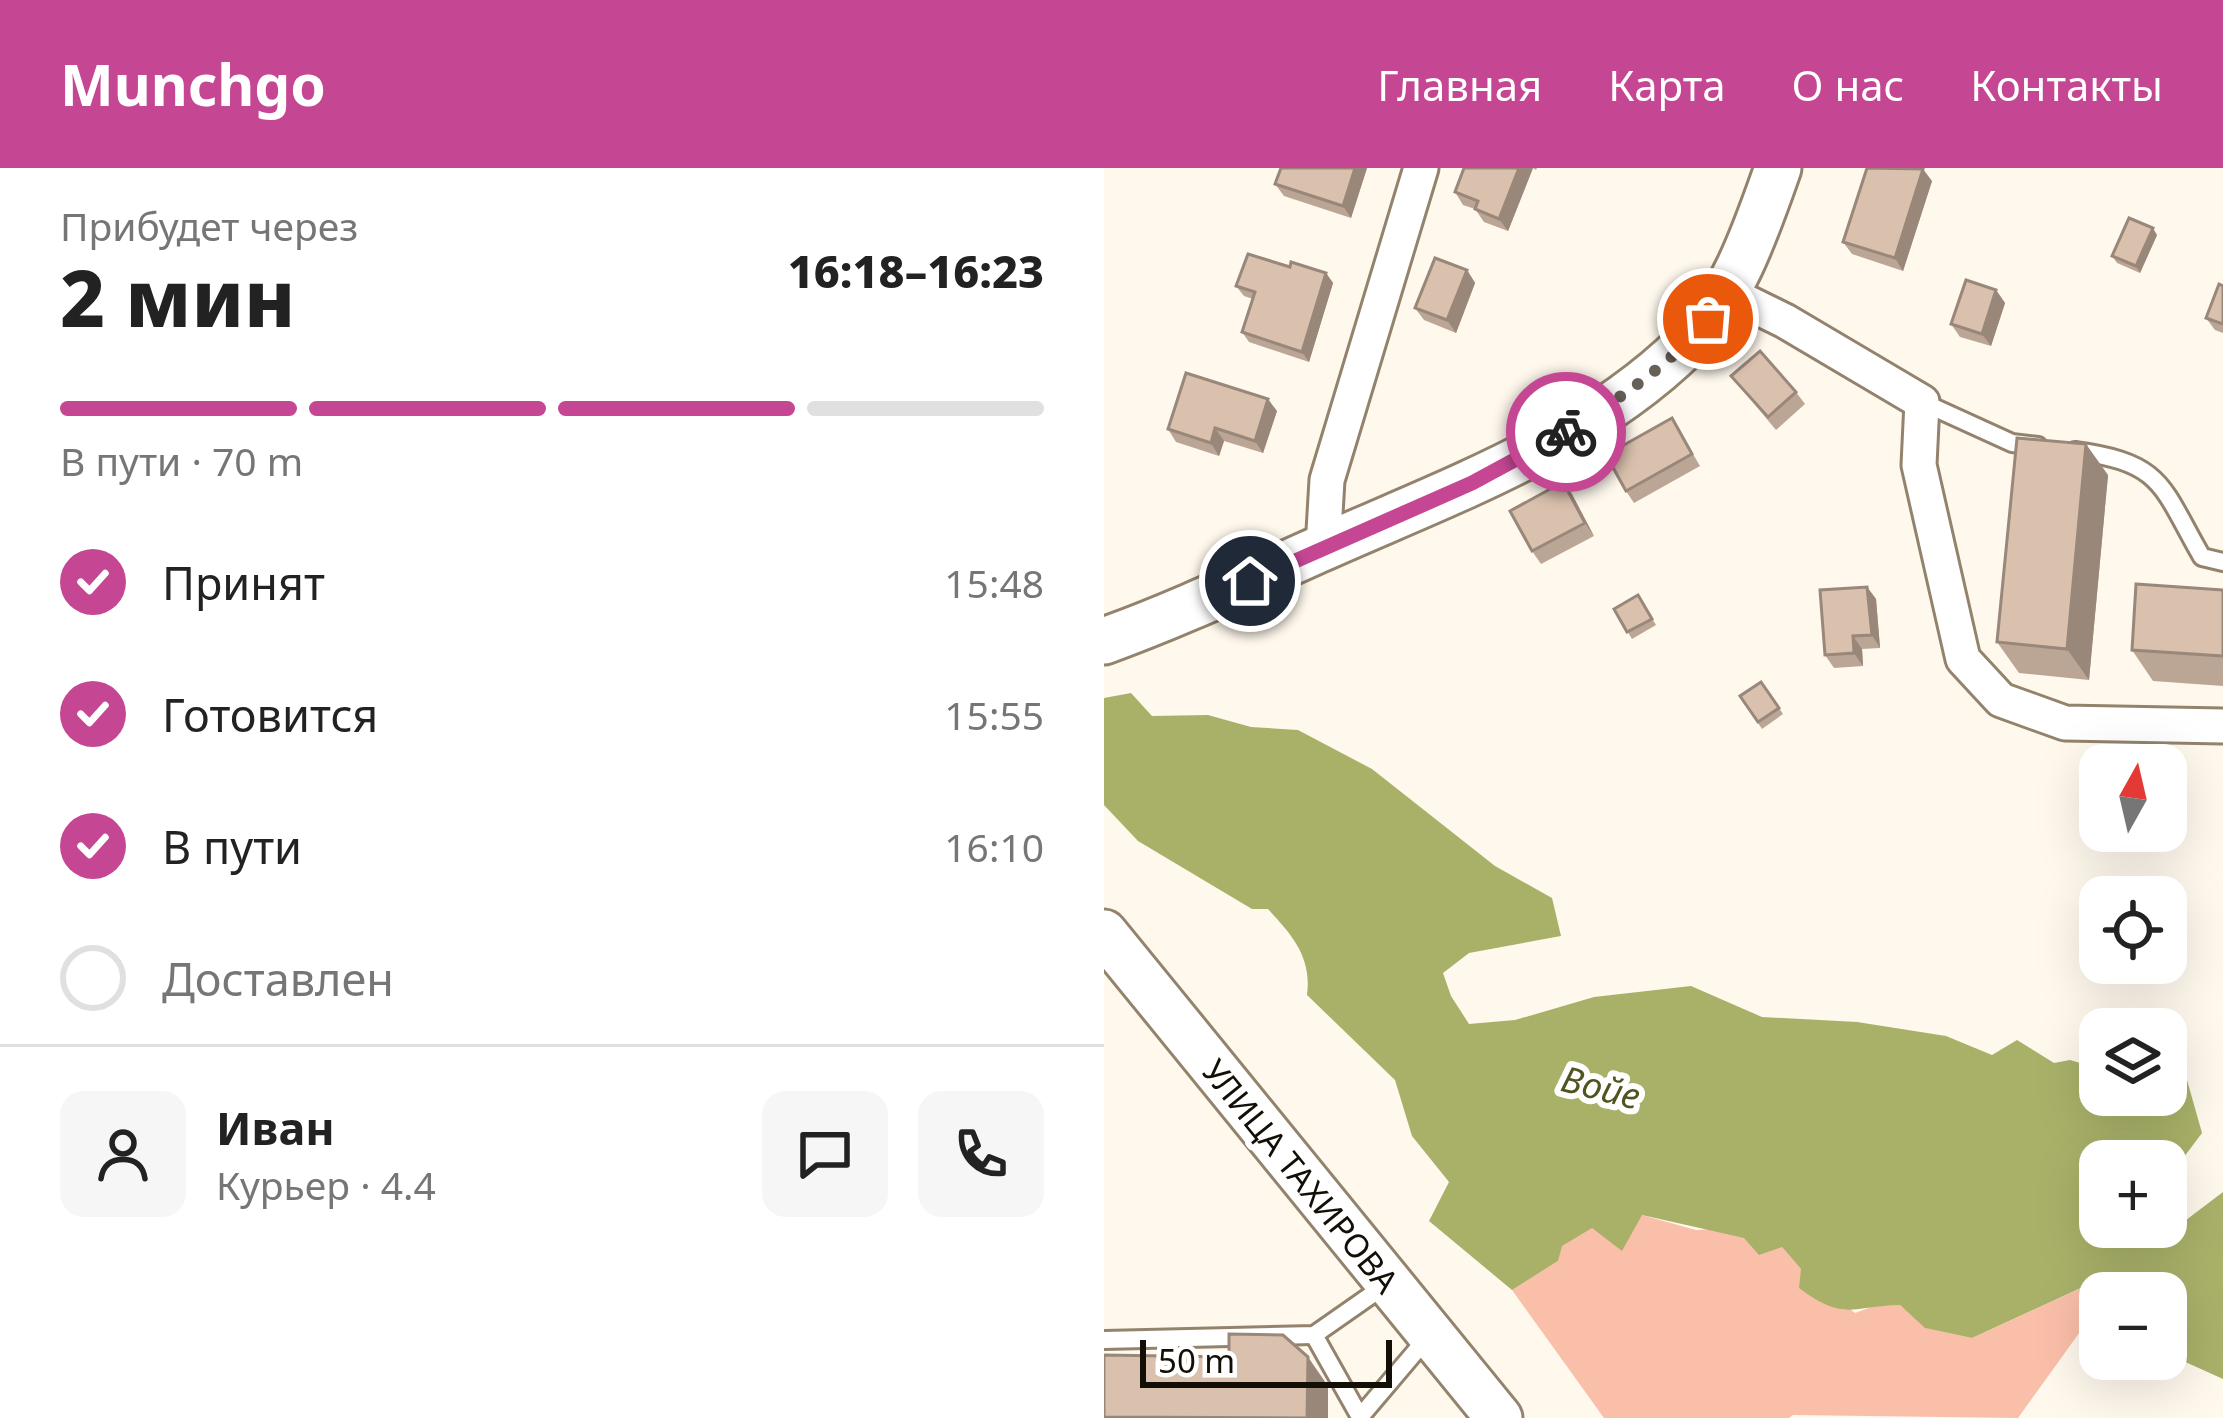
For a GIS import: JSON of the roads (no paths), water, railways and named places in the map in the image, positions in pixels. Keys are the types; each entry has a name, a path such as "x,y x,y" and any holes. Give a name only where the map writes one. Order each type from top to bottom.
{"street":[{"path":"1323,548 1327,480 1421,168"},
{"path":"1104,641 1178,614 1472,483 1630,391 1687,344 1728,293 1778,168"},
{"path":"1728,293 1922,402 1918,465 1964,659 2001,700 2065,723 2223,726"},
{"name":"УЛИЦА ТАХИРОВА","path":"1104,933 1499,1418"}],"lane":[{"path":"1922,402 2012,443 2117,457 2155,475 2202,557 2223,562"},
{"path":"1104,1340 1314,1335 1388,1283"},
{"path":"1314,1335 1360,1417 1430,1334"}],"water":[{"name":"Войе","path":"1131,693 1152,716 1208,715 1251,727 1298,730 1372,769 1495,866 1552,898 1561,936 1469,953 1443,973 1469,1024 1515,1020 1594,997 1691,986 1762,1017 1857,1022 1946,1036 1992,1055 2017,1040 2054,1063 2079,1063 2079,1116 2187,1116 2187,1080 2202,1133 2187,1153 2187,1140 2079,1140 2079,1248 2187,1248 2187,1219 2223,1192 2223,1379 2187,1363 2187,1272 2079,1272 2079,1289 1972,1338 1925,1328 1900,1305 1848,1310 1827,1305 1799,1288 1801,1269 1782,1247 1759,1255 1744,1238 1642,1215 1622,1251 1592,1228 1562,1246 1558,1261 1512,1290 1429,1221 1449,1182 1412,1136 1395,1080 1307,995 1303,958 1285,928 1268,909 1252,909 1138,841 1104,805 1104,698"}]}
